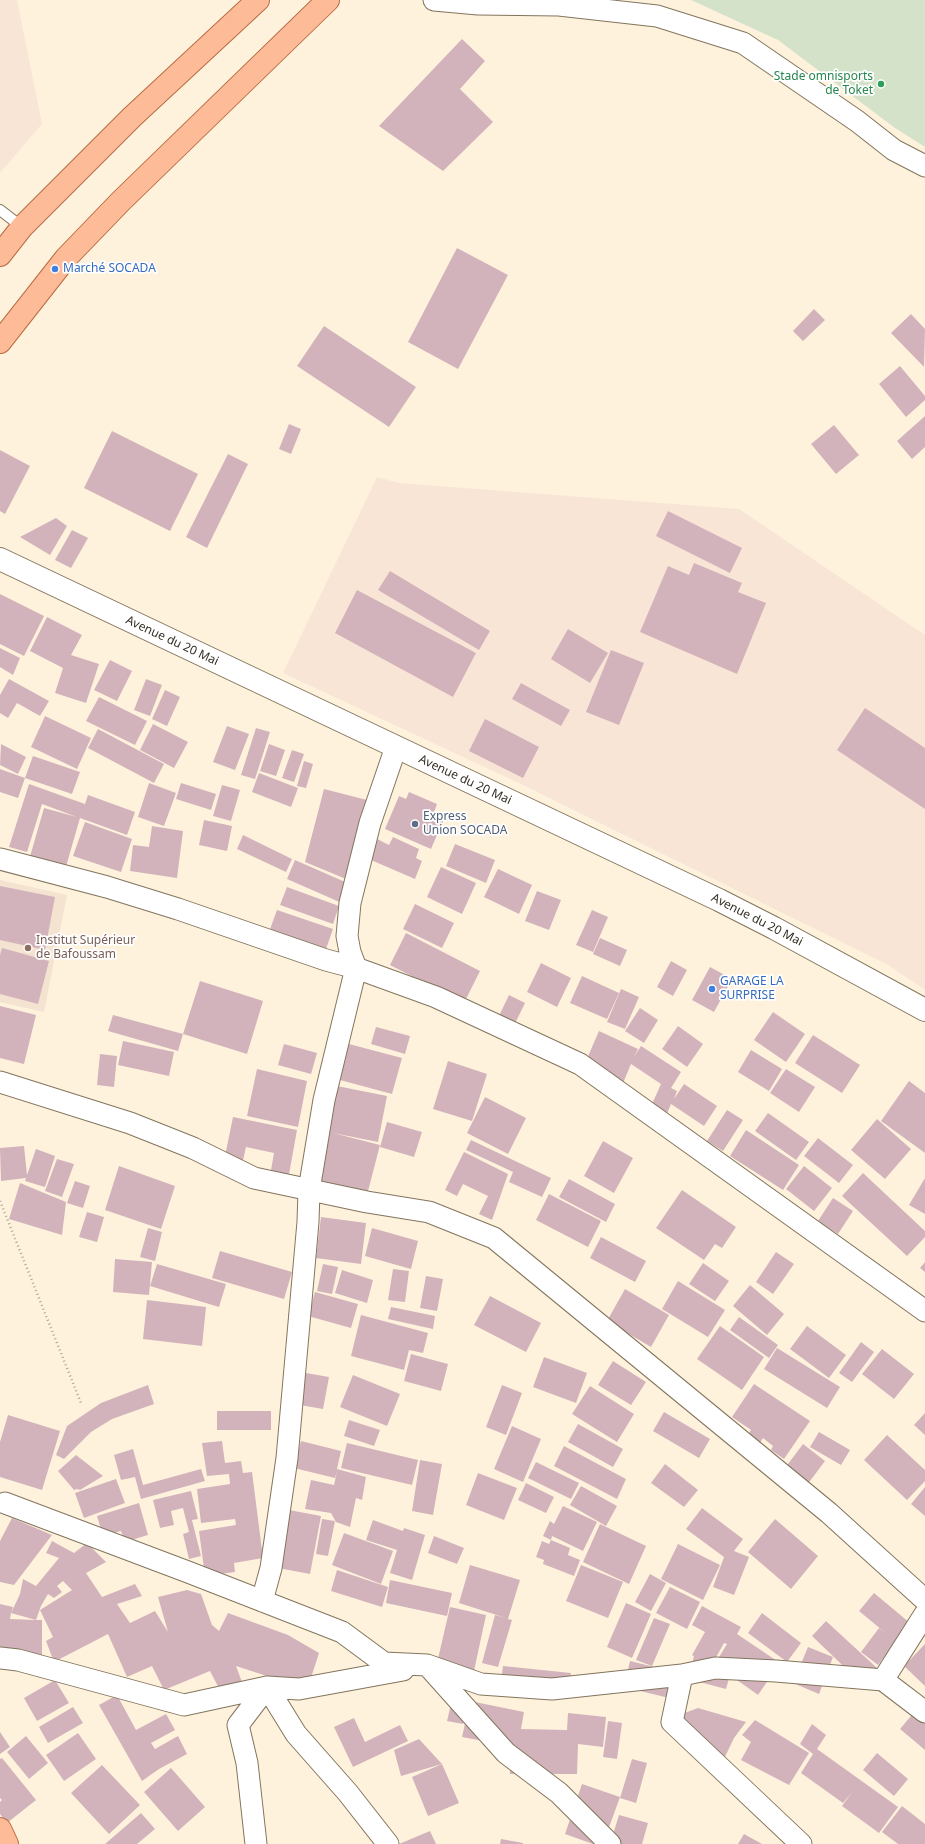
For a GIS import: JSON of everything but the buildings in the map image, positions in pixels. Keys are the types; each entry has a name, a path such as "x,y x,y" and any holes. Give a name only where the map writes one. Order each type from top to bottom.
{"main road":[{"path":"0,255 22,227 132,117 258,0"},
{"path":"0,342 66,258 121,201 328,0"},
{"name":"Avenue du 20 Mai","path":"0,558 733,907 827,956 925,1010"},
{"path":"0,1828 7,1844"}],"street":[{"path":"434,0 478,4 559,5 657,16 743,44 857,121 894,150 925,166"},
{"path":"262,1601 271,1568 287,1458 308,1222 309,1190 324,1100 356,968 350,952 347,936 350,903 370,823 396,747"},
{"path":"0,859 107,887 178,909 326,960 356,968 436,997 580,1064 925,1311"},
{"path":"0,1082 130,1123 193,1148 254,1178 309,1190 429,1212 494,1238 829,1513 925,1600"},
{"path":"5,1503 342,1632 384,1663 427,1665 481,1684 552,1689 682,1675 715,1668 776,1670 883,1680 925,1712"},
{"path":"883,1680 925,1614"},
{"path":"0,1658 25,1662 184,1705 267,1687 299,1689 427,1665"},
{"path":"427,1665 506,1753 559,1792 610,1844"},
{"path":"682,1675 672,1722 800,1844"},
{"path":"256,1844 247,1763 238,1725 267,1687"},
{"path":"267,1687 296,1734 348,1793 388,1844"}],"lane":[{"path":"0,210 22,227"}],"path":[{"path":"0,1201 81,1403"}],"shaded area":[{"path":"0,0 17,0 42,124 0,173"},
{"path":"377,477 399,483 739,509 925,635 925,990 888,965 523,785 283,673"},
{"name":"Institut Supérieur de Bafoussam","path":"0,880 67,895 44,1012 0,1002"}],"green space":[{"name":"Stade omnisports de Toket","path":"691,0 925,0 925,147 895,128 778,40"}],"place":[{"name":"Stade omnisports de Toket","path":"881,84"},
{"name":"Marché SOCADA","path":"55,269"},
{"name":"Express Union SOCADA","path":"415,824"},
{"name":"Institut Supérieur de Bafoussam","path":"28,948"},
{"name":"GARAGE LA SURPRISE","path":"712,989"}]}
